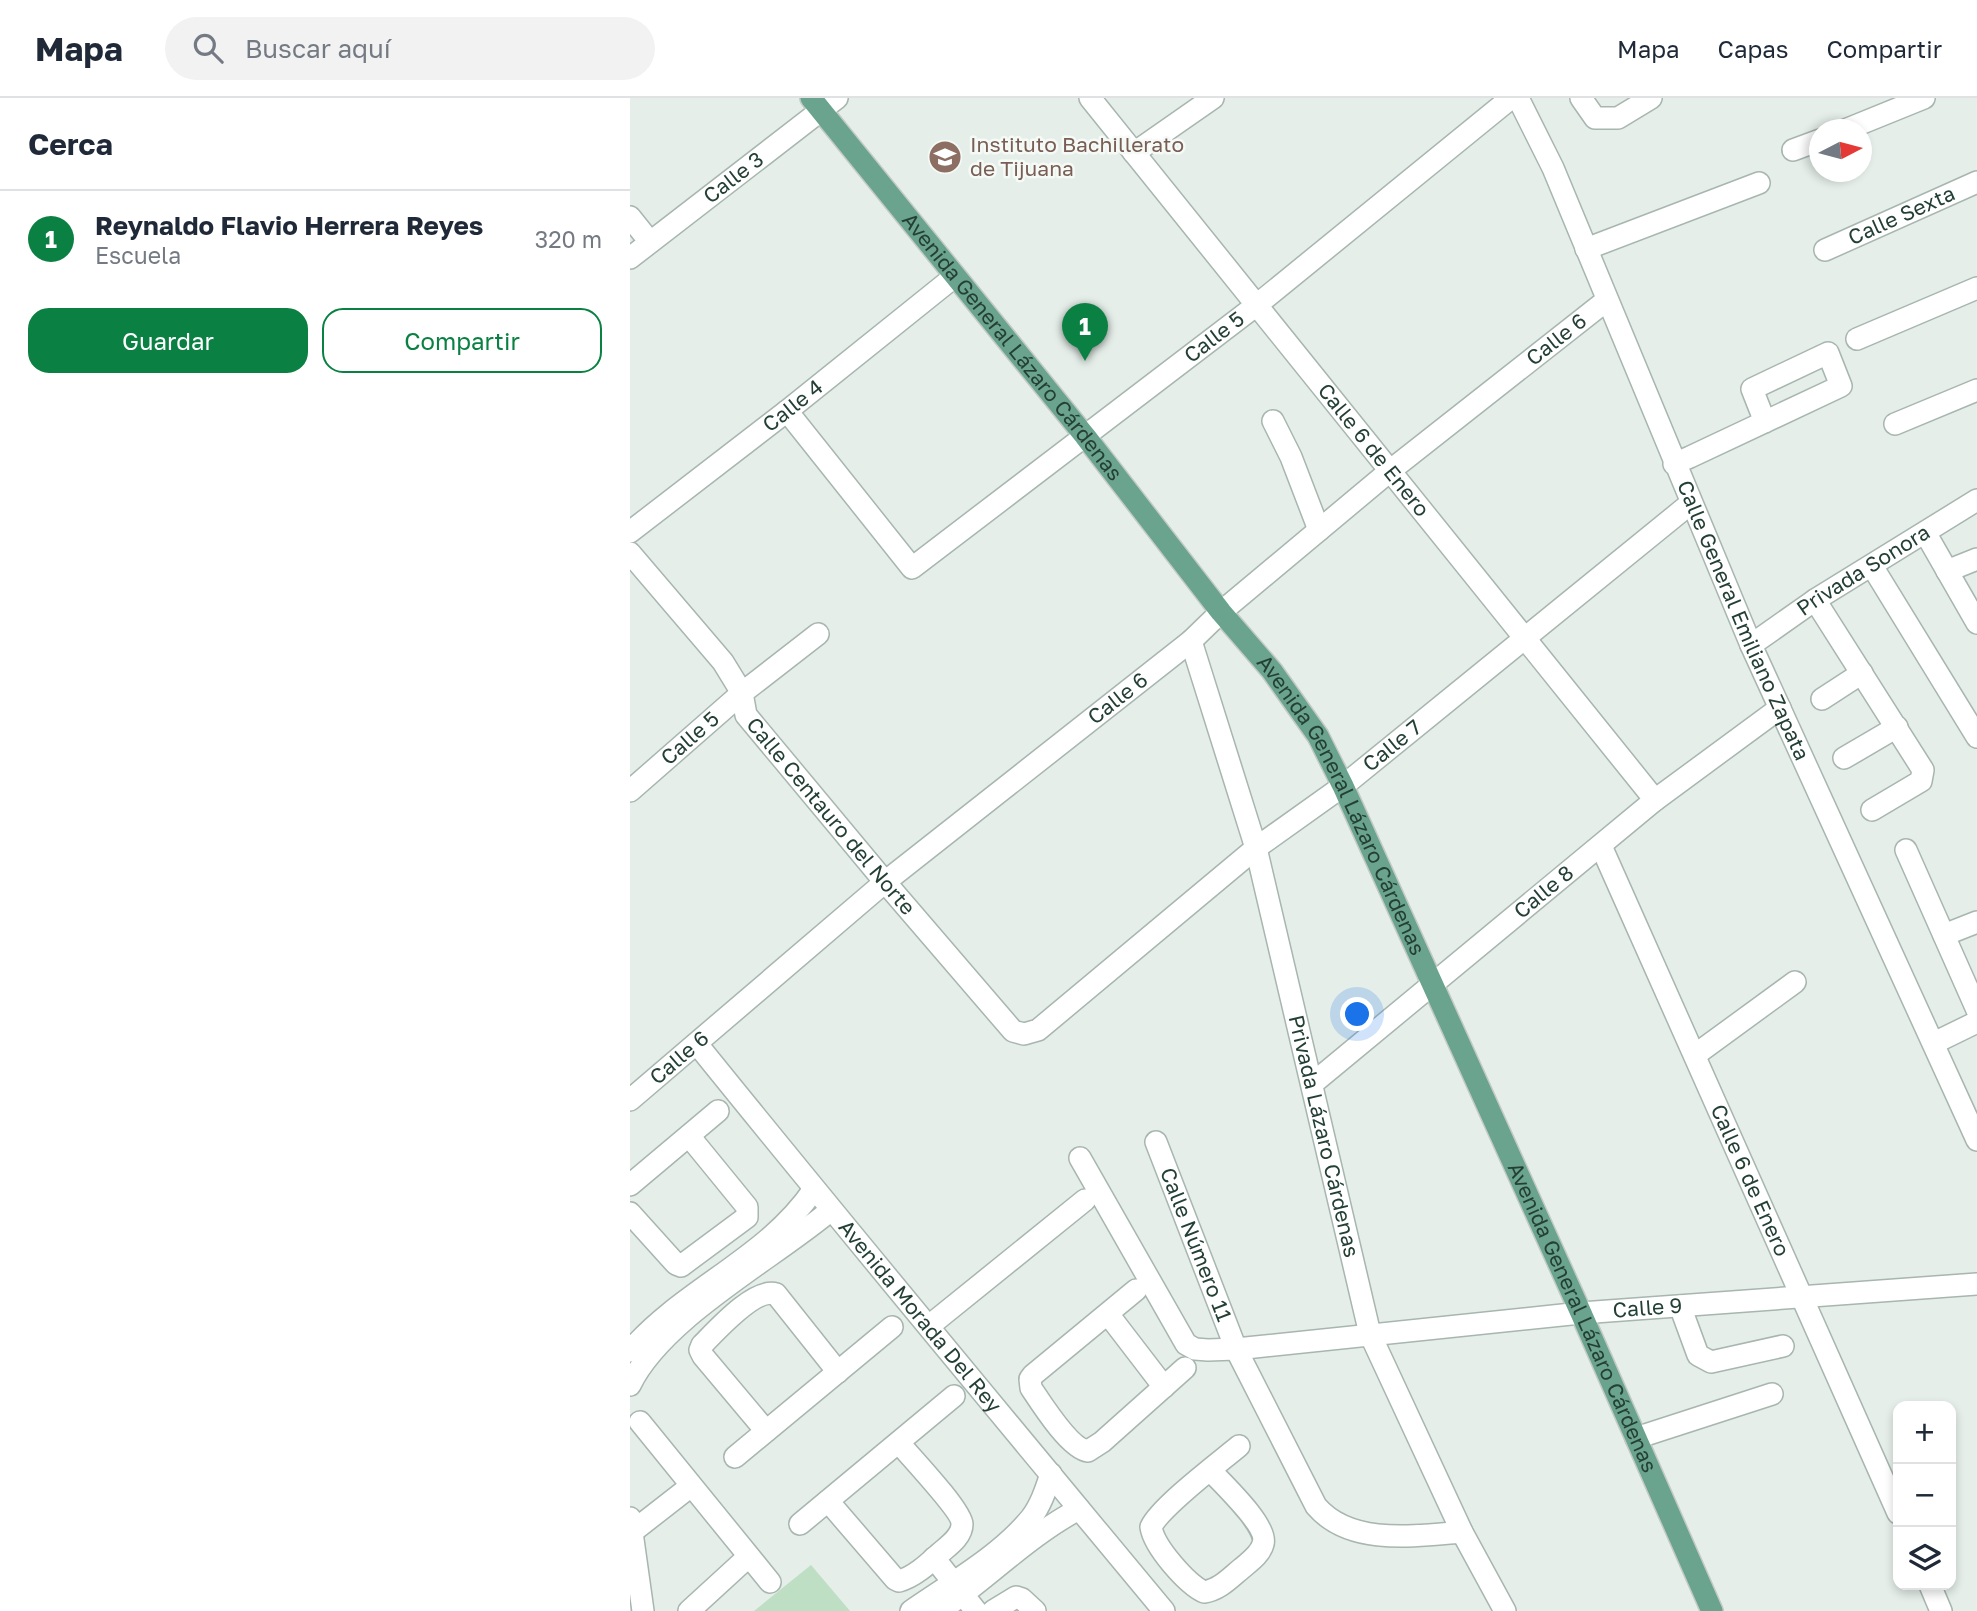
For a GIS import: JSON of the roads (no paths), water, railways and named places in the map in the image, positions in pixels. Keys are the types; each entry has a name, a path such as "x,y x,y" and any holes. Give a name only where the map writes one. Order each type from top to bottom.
{"main road":[{"name":"Avenida General Lázaro Cárdenas","path":"823,102 954,277 1085,436 1221,612 1272,671 1318,736 1581,1313 1712,1611"}],"street":[{"name":"Calle 6 de Enero","path":"1090,98 1656,800"},
{"path":"1134,153 1213,98"},
{"name":"Calle 5","path":"787,411 912,568 1258,304 1511,98"},
{"name":"Calle General Emiliano Zapata","path":"1518,98 1553,168 1751,645 1977,1140"},
{"path":"1581,98 1595,118 1618,118 1651,98"},
{"path":"1872,119 1924,98"},
{"name":"Calle 3","path":"630,258 823,102"},
{"path":"1793,150 1809,144"},
{"name":"Calle Sexta","path":"1825,250 1977,182"},
{"path":"1586,249 1759,183"},
{"path":"630,217 650,242"},
{"name":"Calle 4","path":"630,531 787,411 954,277"},
{"path":"1857,339 1977,288"},
{"name":"Calle 6","path":"630,1100 885,882 1191,641 1221,612 1391,470 1607,300"},
{"path":"1895,424 1977,390"},
{"path":"1273,421 1291,457 1319,530"},
{"path":"1674,464 1765,422"},
{"name":"Privada Sonora","path":"1751,645 1815,600 1926,534 1977,500"},
{"name":"Calle 7","path":"1024,1034 1038,1030 1256,848 1343,786 1691,503"},
{"path":"1926,534 1977,623"},
{"name":"Calle Centauro del Norte","path":"630,553 723,662 743,693 746,715 1013,1031 1024,1034"},
{"path":"1947,571 1977,559"},
{"path":"1872,566 1977,737"},
{"path":"1815,600 1923,770 1921,780 1872,810"},
{"name":"Calle 5","path":"630,791 743,693 818,634"},
{"name":"Privada Lázaro Cárdenas","path":"1191,641 1256,848 1370,1334 1462,1532 1505,1611"},
{"path":"1822,699 1862,673"},
{"name":"Calle 8","path":"1312,1084 1656,800 1780,708"},
{"path":"1844,758 1897,727"},
{"name":"Calle 6 de Enero","path":"1601,846 1893,1502"},
{"path":"1906,850 1977,1010"},
{"path":"1944,935 1977,922"},
{"path":"1695,1055 1795,982"},
{"path":"1934,1043 1977,1022"},
{"name":"Avenida Morada Del Rey","path":"697,1044 831,1210 1164,1611"},
{"path":"630,1185 718,1111"},
{"path":"630,1213 676,1264 681,1266 747,1217 747,1207 689,1136"},
{"name":"Calle Número 11","path":"1156,1142 1236,1349 1317,1506 1332,1522 1362,1532 1391,1536 1462,1532"},
{"path":"1080,1158 1186,1344 1195,1349 1236,1349"},
{"path":"634,1356 664,1340 716,1295 794,1217 814,1189"},
{"path":"929,1325 1085,1200"},
{"path":"630,1385 634,1356 654,1325 806,1231 831,1210"},
{"path":"715,1243 738,1271"},
{"name":"Calle 9","path":"1236,1349 1581,1313 1977,1284"},
{"path":"1136,1290 1030,1379 1031,1388 1076,1445 1081,1450 1088,1451 1102,1442 1185,1368"},
{"path":"766,1431 700,1350 734,1313 764,1293 776,1294 838,1372"},
{"path":"716,1295 734,1313"},
{"path":"1680,1306 1698,1355 1711,1362 1783,1346"},
{"path":"1108,1314 1164,1387"},
{"path":"735,1457 892,1327"},
{"path":"1636,1438 1772,1394"},
{"path":"800,1524 954,1396"},
{"path":"1026,1443 1054,1420"},
{"path":"640,1422 770,1582"},
{"path":"828,1501 895,1579 899,1581 911,1576 934,1558 956,1538 962,1524 958,1513 899,1443"},
{"path":"1210,1470 1259,1526 1264,1540 1261,1549 1248,1563 1217,1588 1205,1592 1191,1584 1174,1565 1154,1538 1152,1527 1162,1512 1210,1470 1239,1446"},
{"path":"911,1611 965,1596 986,1558 1030,1518 1040,1504 1051,1474"},
{"path":"643,1611 631,1525 691,1486"},
{"path":"940,1611 965,1596 1042,1531 1079,1509"},
{"path":"689,1611 748,1557"},
{"path":"934,1558 965,1596"},
{"path":"1145,1588 1174,1565"},
{"path":"1932,1590 1941,1611"},
{"path":"993,1611 1016,1597 1027,1602 1035,1611"}],"place":[{"name":"Instituto Bachillerato de Tijuana","path":"945,157"},
{"name":"Reynaldo Flavio Herrera Reyes","path":"1085,361"}]}
